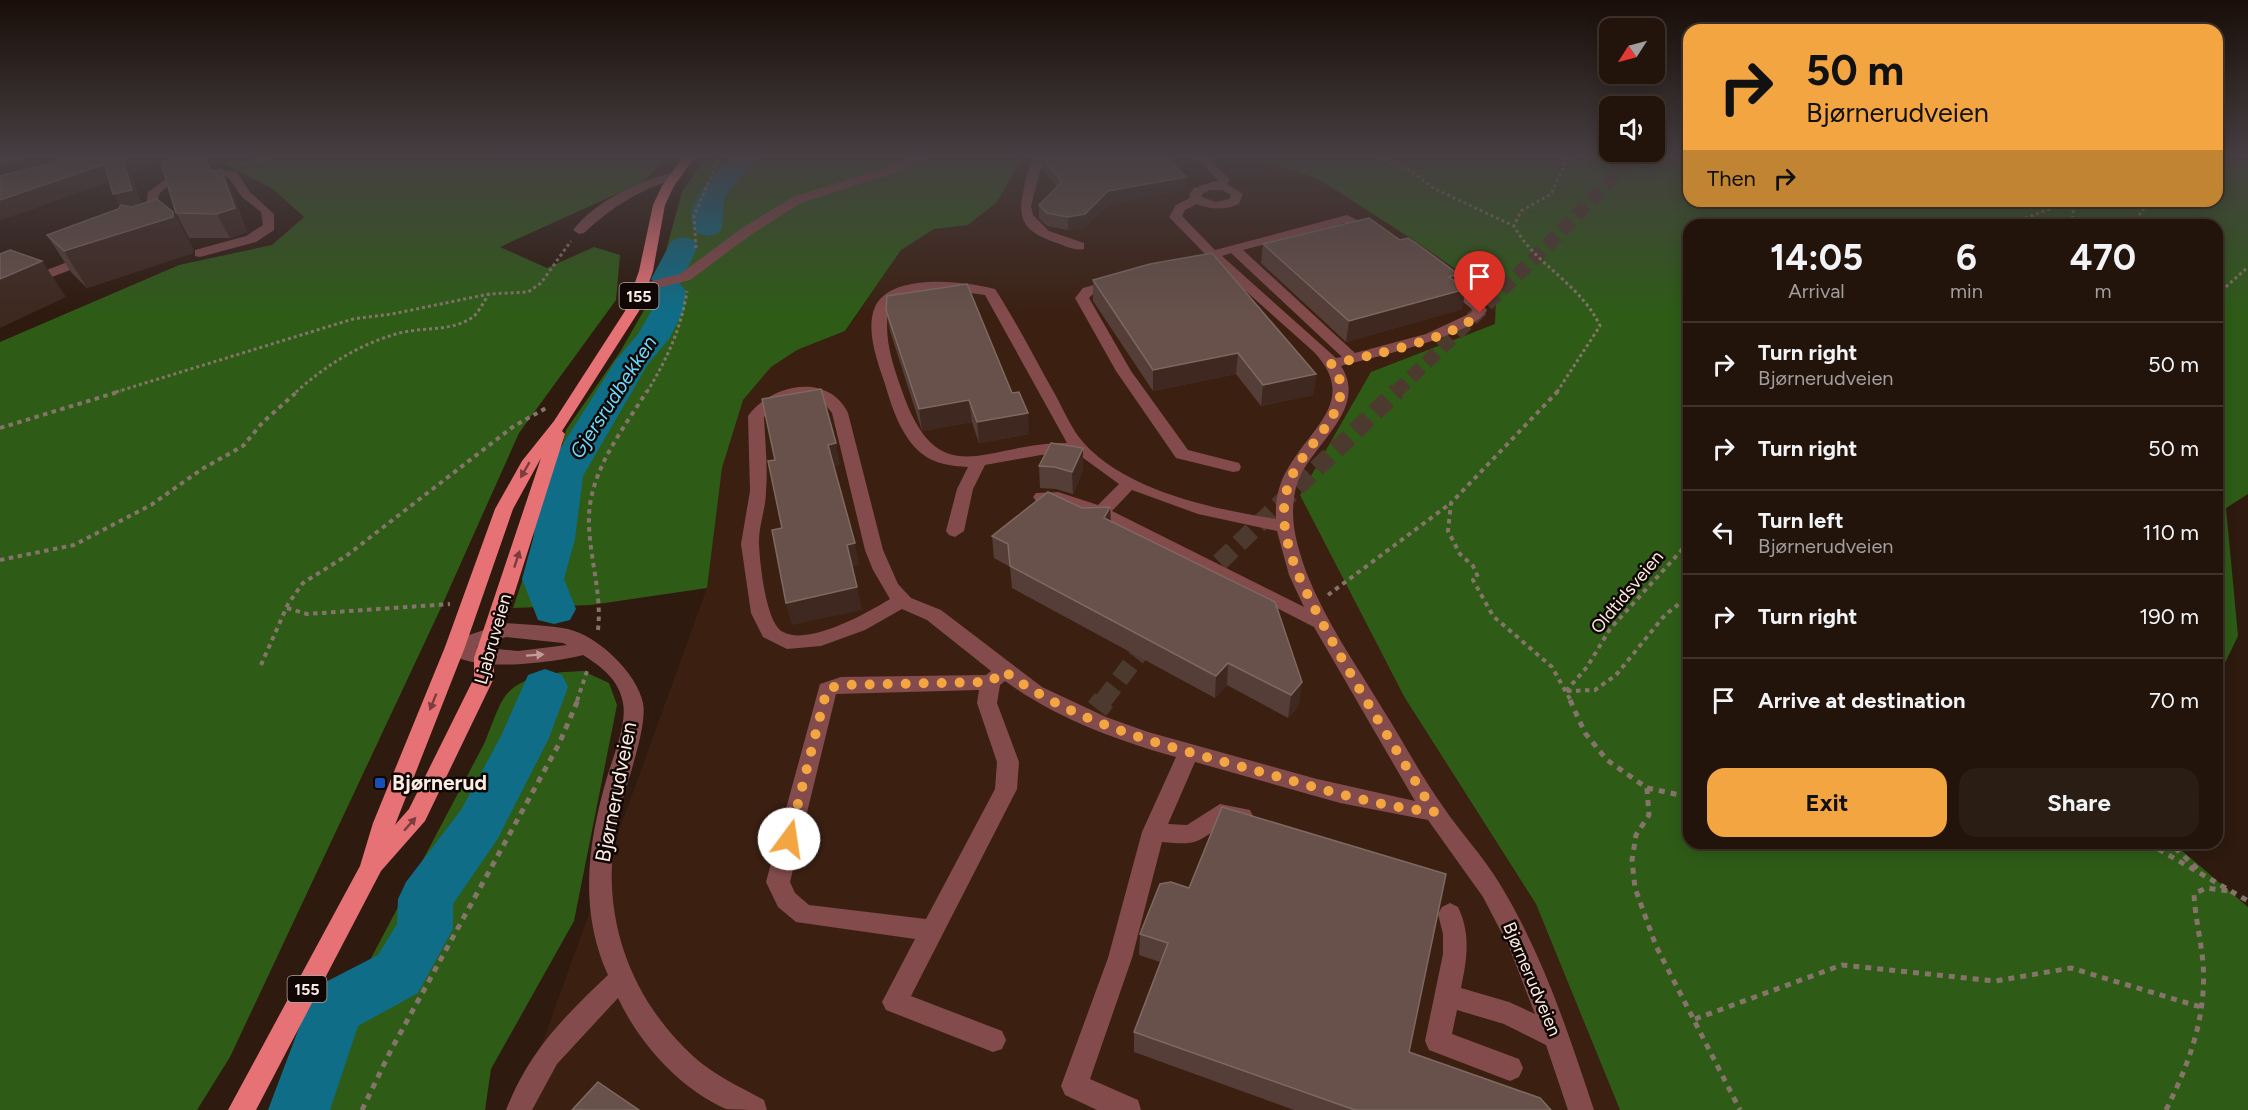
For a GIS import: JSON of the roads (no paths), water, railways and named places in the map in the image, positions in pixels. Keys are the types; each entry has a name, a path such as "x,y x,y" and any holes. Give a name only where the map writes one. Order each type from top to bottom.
{"main road":[{"name":"Ljabruveien","path":"241,1110 371,868 384,823 455,647 468,605 504,509 530,461 560,423 623,327 641,288 657,210"},
{"name":"Ljabruveien","path":"371,868 417,815 484,678 484,658 560,423"}],"street":[{"path":"142,233 148,226 150,210"},
{"path":"200,253 238,244 261,233 269,227 270,220 265,210"},
{"path":"579,230 603,210"},
{"path":"641,288 678,281 691,274 747,231 781,210"},
{"path":"1026,210 1029,219 1037,228 1053,237 1079,246"},
{"path":"1179,210 1176,217 1218,258 1353,359"},
{"path":"1218,258 1347,219 1384,239"},
{"path":"0,293 107,251"},
{"name":"Bjørnerudveien","path":"1218,258 1308,339 1331,364 1340,381 1340,403 1330,422 1294,471 1285,496 1284,526 1291,553 1318,615 1434,812 1490,886 1520,941 1557,1037 1581,1110"},
{"path":"1331,364 1431,337 1478,316 1480,310 1473,301 1432,271"},
{"path":"1129,280 1086,291 1082,298 1083,303 1124,371 1182,454 1233,467"},
{"path":"1080,448 1059,447 980,460 949,460 938,457 919,442 912,433 900,405 886,359 879,324 882,308 890,298 903,292 928,287 974,286 990,292 1060,418 1080,448 1130,483 1237,520 1284,526"},
{"path":"901,601 871,620 804,642 779,639 773,636 764,624 750,544 758,491 756,416 764,406 776,399 805,392 820,392 831,398 843,421 873,547 885,576 901,601 931,613 997,676 1036,692 1084,717 1189,752 1400,809 1434,812"},
{"path":"955,531 965,489 980,460"},
{"path":"1100,513 1130,483"},
{"path":"1029,511 1043,496 1052,495 1100,513 1166,543 1281,605 1318,615"},
{"name":"Bjørnerudveien","path":"455,647 505,630 567,636 611,663 628,689 633,703 629,736 601,848 601,921 620,980 642,1018 686,1066 754,1110"},
{"path":"455,647 468,654 484,658 590,650"},
{"path":"993,1040 895,1002 1006,789 1008,762 987,703 997,676"},
{"path":"933,931 804,915 786,900 778,882 827,689 841,685 997,676"},
{"path":"1128,1110 1074,1086 1120,958 1153,832 1189,752"},
{"path":"1153,832 1191,835 1220,813 1259,821"},
{"path":"1450,914 1455,924 1456,940 1438,1041 1510,1068"},
{"path":"519,1110 528,1084 551,1049 620,980"},
{"path":"1447,995 1509,1014 1557,1037"}],"waterway":[{"name":"Gjersrudbekken","path":"708,210 708,227"},
{"name":"Gjersrudbekken","path":"667,279 683,246"},
{"name":"Gjersrudbekken","path":"554,609 543,579 554,539 563,476 596,418 615,394 633,360 652,339 668,310 670,291"},
{"name":"Gjersrudbekken","path":"299,1110 335,1008 398,974 425,929 425,899 479,825 525,738 545,687"}],"tunnel":[{"path":"1396,392 1582,210"},
{"path":"1200,581 1397,391"},
{"path":"1103,701 1151,638"},
{"path":"1097,709 1104,700"}],"place":[{"name":"Bjørnerud","path":"380,783"}]}
